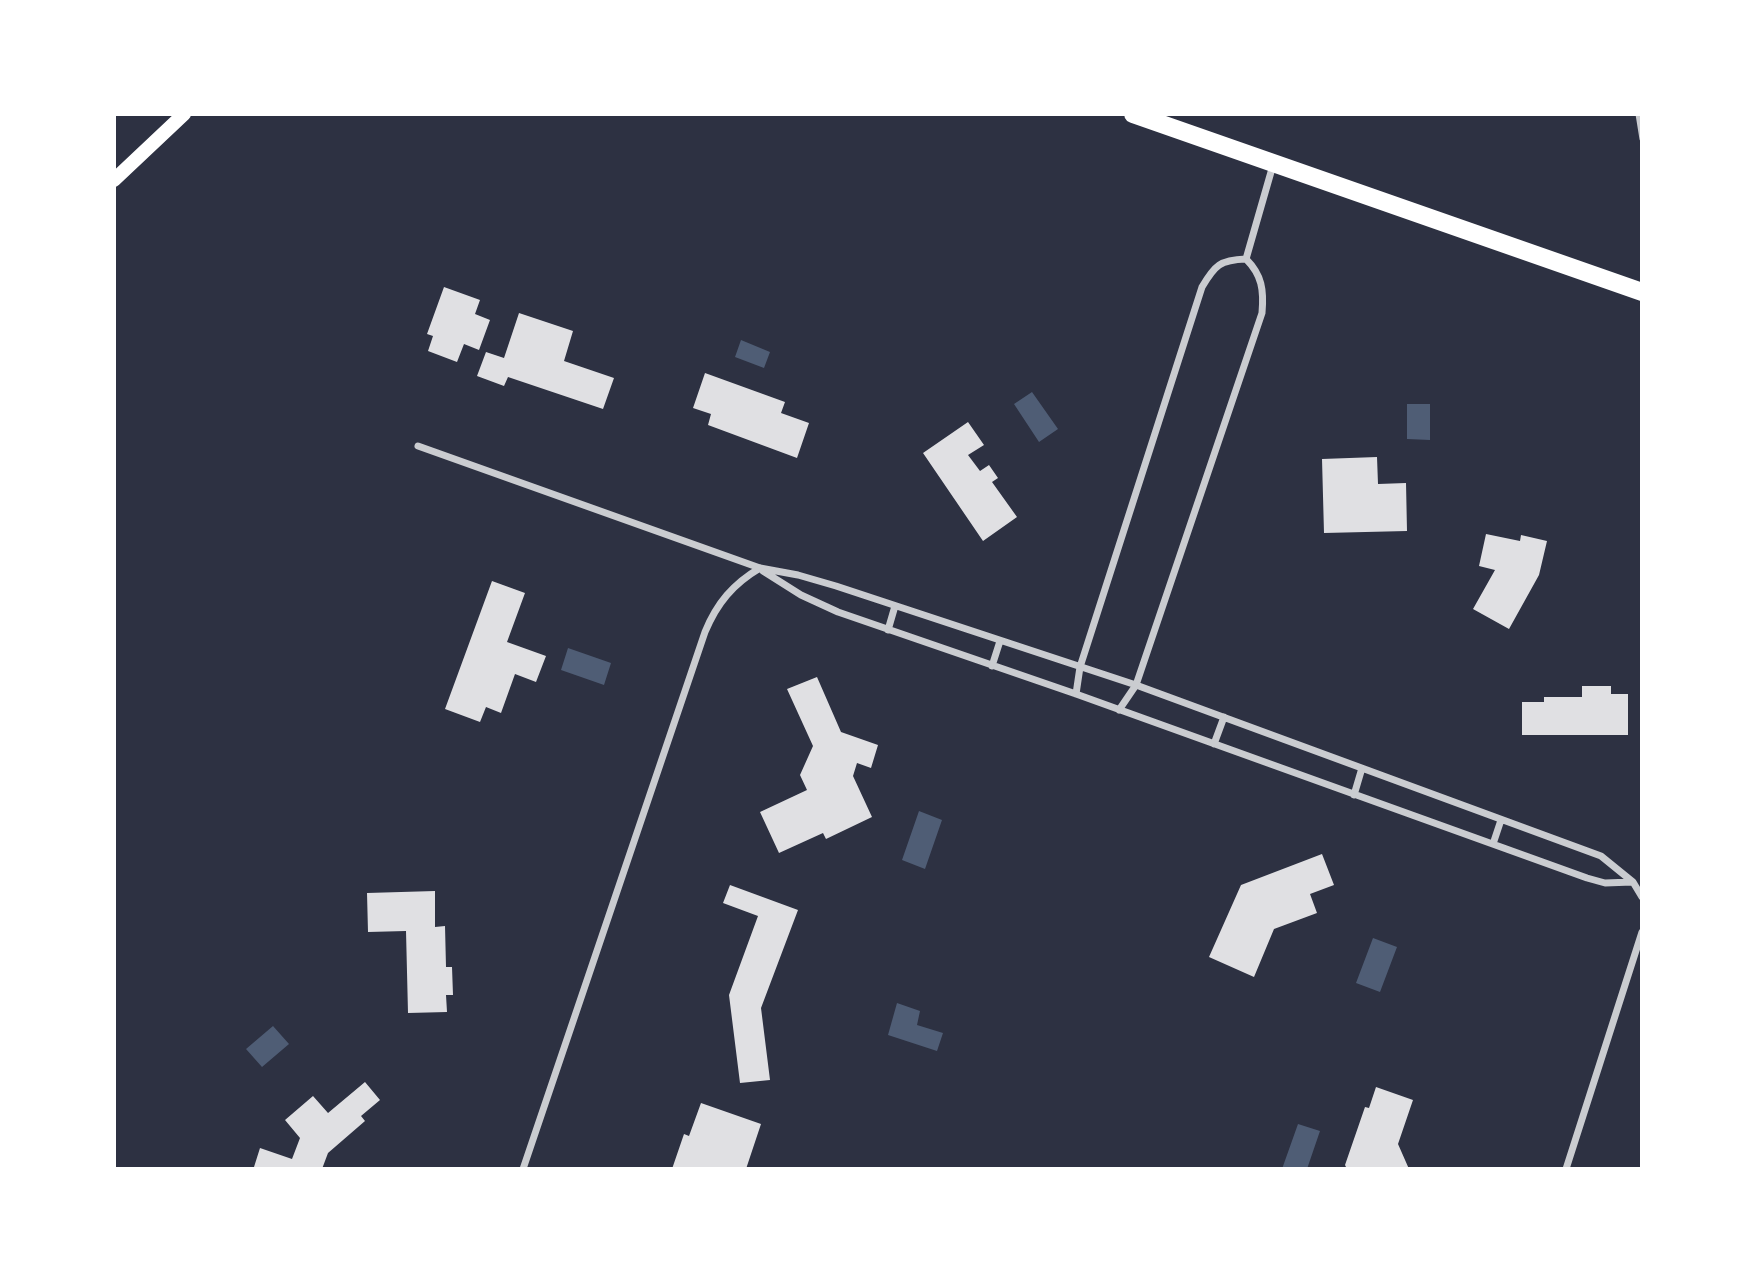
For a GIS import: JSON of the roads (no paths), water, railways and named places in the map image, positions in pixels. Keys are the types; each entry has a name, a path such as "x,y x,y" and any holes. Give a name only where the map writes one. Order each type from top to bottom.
{"main road":[{"path":"114,180 184,114"},
{"path":"1133,114 1642,292"}],"street":[{"path":"1246,259 1274,163"},
{"path":"1076,694 1080,667 1202,287 1219,264 1228,259 1246,259 1262,282 1262,313 1136,685 1119,710"},
{"path":"418,446 760,568 798,575 895,606 1136,685 1224,717 1601,856 1633,882 1642,897"},
{"path":"760,568 780,583 813,601 888,630 1076,694 1587,878 1605,883 1633,882"},
{"path":"523,1169 705,632 722,599 746,576 760,568"},
{"path":"888,630 895,606"},
{"path":"992,666 1000,640"},
{"path":"1214,744 1224,717"},
{"path":"1354,795 1362,768"},
{"path":"1493,844 1501,820"},
{"path":"1566,1169 1642,932"}],"lane":[{"path":"1638,114 1642,139"}],"water":[{"path":"741,340 770,352 764,368 735,357"},
{"path":"1032,392 1058,429 1039,442 1014,404"},
{"path":"1407,404 1430,404 1430,440 1407,439"},
{"path":"568,648 611,663 604,685 561,670"},
{"path":"919,811 942,820 925,869 902,860"},
{"path":"1373,938 1397,947 1380,992 1356,983"},
{"path":"897,1003 920,1011 917,1025 943,1033 937,1051 888,1035"},
{"path":"273,1026 289,1044 262,1067 246,1049"},
{"path":"1298,1124 1320,1131 1307,1169 1282,1169"}]}
